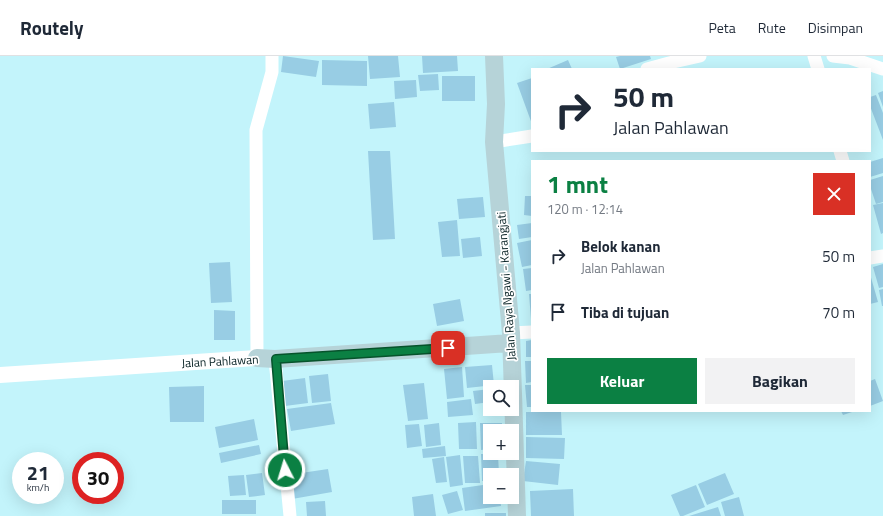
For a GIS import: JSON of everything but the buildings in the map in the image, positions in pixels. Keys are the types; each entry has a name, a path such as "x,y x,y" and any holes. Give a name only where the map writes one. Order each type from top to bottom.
{"main road":[{"name":"Jalan Raya Ngawi - Karangjati","path":"494,56 496,104 494,142 511,338 517,516"},
{"name":"Jalan Pahlawan","path":"257,358 276,359 511,338"}],"street":[{"path":"257,358 256,130 272,72 272,56"},
{"path":"651,68 700,56"},
{"path":"814,56 818,68"},
{"path":"833,56 850,58 883,69"},
{"path":"494,142 531,136"},
{"path":"511,338 531,332"},
{"name":"Jalan Pahlawan","path":"0,375 257,358"},
{"path":"276,359 290,516"}],"route":[{"path":"285,470 276,359 448,348"}]}
